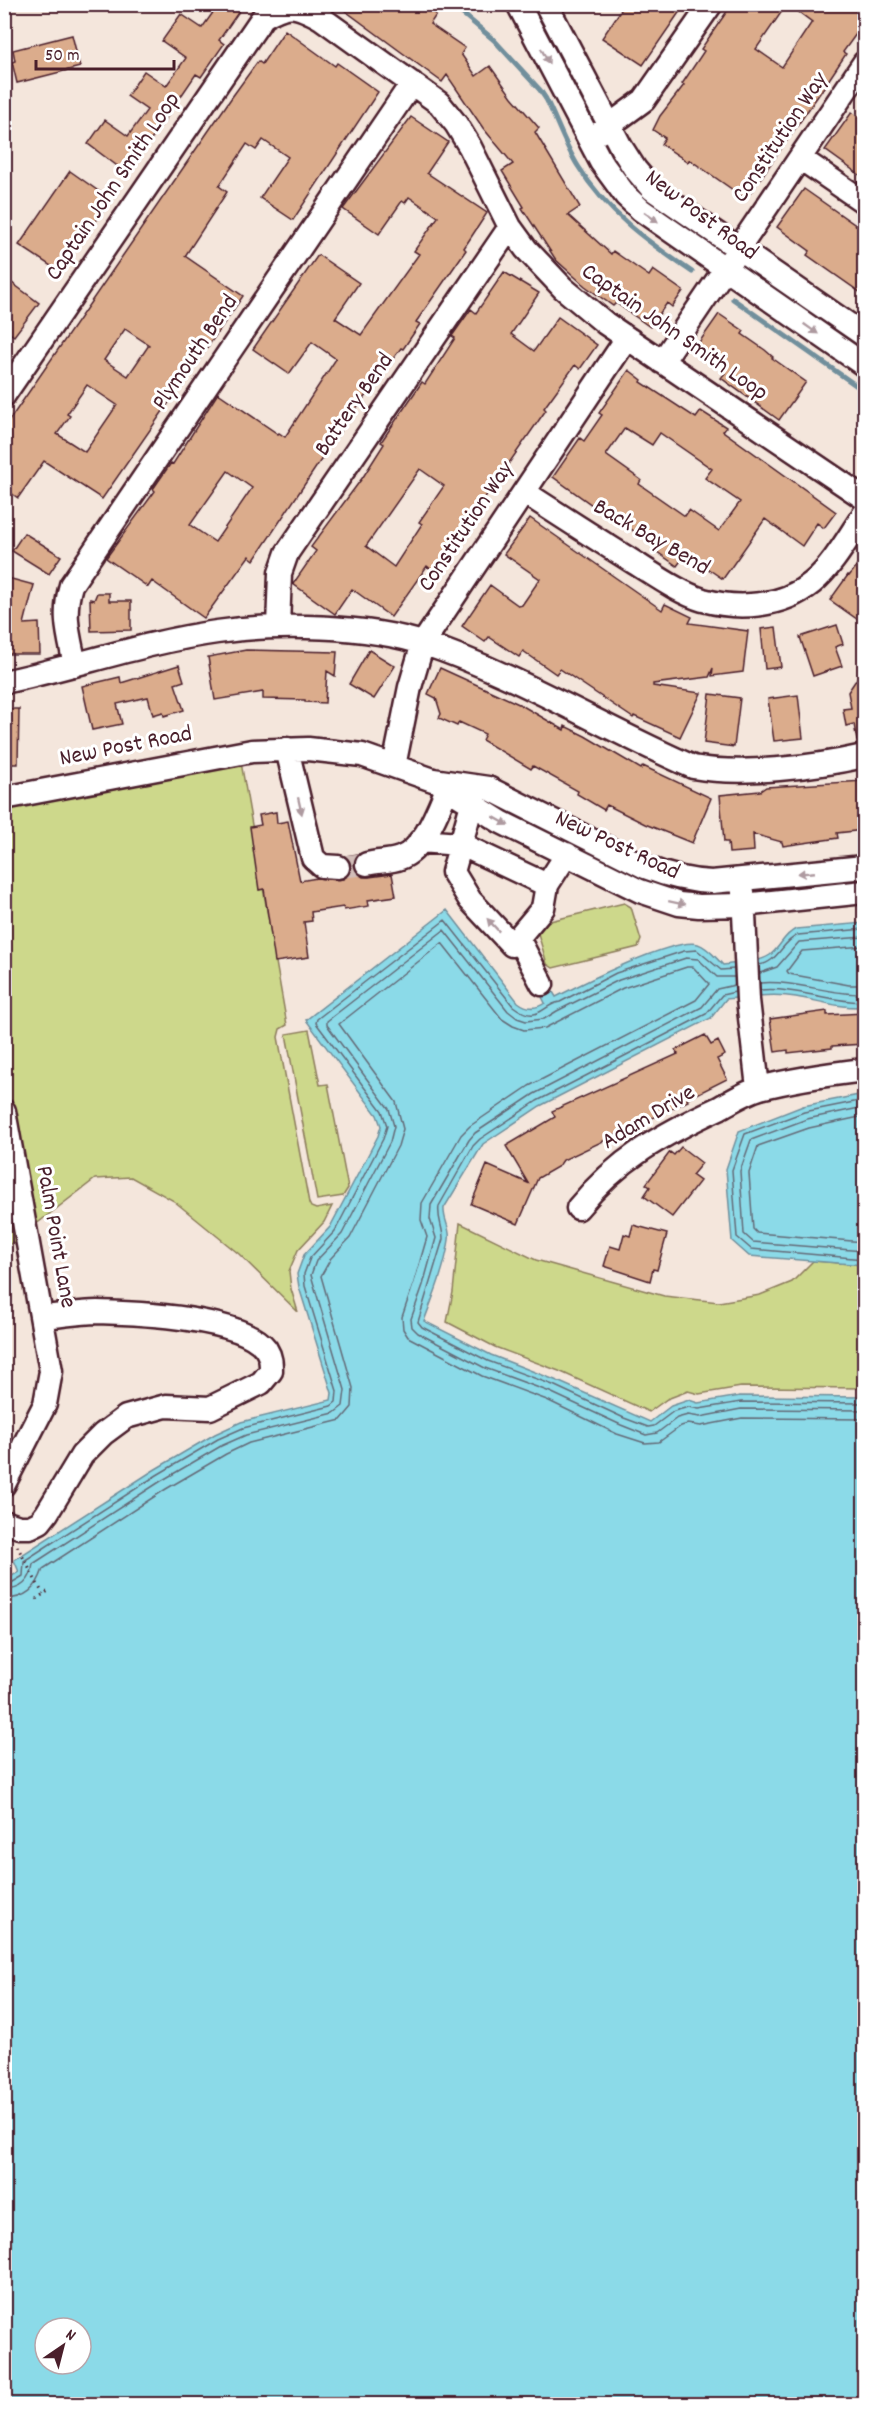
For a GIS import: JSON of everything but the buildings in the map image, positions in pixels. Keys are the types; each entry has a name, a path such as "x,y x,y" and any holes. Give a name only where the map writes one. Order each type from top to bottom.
{"street":[{"name":"New Post Road","path":"518,4 613,180 634,203 864,365"},
{"name":"New Post Road","path":"546,4 610,127 635,169 652,189 864,335"},
{"path":"590,139 610,127 644,100 711,4"},
{"name":"Captain John Smith Loop","path":"4,395 263,17 281,6 302,8 321,18 439,103 456,124 510,227 526,249 563,288 627,338 864,498"},
{"name":"Constitution Way","path":"662,362 864,63"},
{"name":"Plymouth Bend","path":"75,666 65,605 71,585 412,83"},
{"path":"800,158 864,202"},
{"name":"Battery Bend","path":"278,627 280,573 287,553 510,227"},
{"name":"Constitution Way","path":"394,766 410,687 423,643 627,338"},
{"name":"Back Bay Bend","path":"524,492 657,577 701,599 747,606 792,596 813,582 864,514"},
{"path":"4,682 193,636 278,627 353,631 423,643 519,681 693,767 719,771 740,770 783,767 864,756"},
{"name":"New Post Road","path":"4,798 252,751 287,749 362,755 440,784 501,822 659,898 699,906 743,905 864,892"},
{"path":"287,749 313,858 322,866 338,867"},
{"name":"New Post Road","path":"440,784 488,788 666,876 689,881 712,882 864,867"},
{"path":"368,864 398,859 407,855 428,832 440,784"},
{"path":"4,811 68,786"},
{"path":"472,804 453,872 470,900 512,945 543,908 547,885 567,854"},
{"path":"420,840 460,844 547,885"},
{"path":"742,879 748,1000 758,1088"},
{"path":"518,938 542,984"},
{"name":"Adam Drive","path":"578,1208 606,1176 639,1150 692,1120 758,1088 864,1070"},
{"name":"Palm Point Lane","path":"4,1111 51,1371 45,1404 4,1484"},
{"path":"4,1522 19,1527 30,1527 40,1522 82,1455 103,1434 126,1417 166,1406 210,1408 261,1383 272,1371 271,1359 265,1347 250,1336 212,1323 160,1315 95,1312 42,1317"}],"path":[{"path":"16,1544 43,1594"},
{"path":"36,1599 50,1590"}],"green space":[{"path":"238,745 287,1025 280,1029 278,1037 309,1203 316,1209 332,1206 324,1222 298,1250 289,1271 291,1289 298,1312 239,1254 174,1201 131,1177 95,1179 5,1248 5,801"},
{"path":"624,903 631,907 641,940 638,947 553,968 547,964 537,930 542,923"},
{"path":"309,1030 320,1085 328,1084 348,1188 343,1196 317,1200 286,1034"},
{"path":"460,1223 536,1260 664,1296 719,1302 760,1295 792,1282 813,1261 864,1265 864,1388 741,1387 699,1394 688,1391 667,1399 649,1412 559,1371 495,1347 447,1322 453,1292"}],"water":[{"path":"447,910 518,1002 532,1007 545,1003 537,987 547,982 556,997 627,963 669,948 698,944 708,950 723,965 741,963 760,960 770,955 788,934 796,929 864,923 864,1007 778,995 726,999 711,1018 540,1106 483,1144 444,1208 449,1240 442,1271 424,1321 491,1355 555,1380 650,1422 671,1406 689,1400 698,1403 740,1396 864,1397 864,2404 5,2404 5,1577 19,1572 14,1560 154,1470 215,1434 241,1422 331,1400 332,1393 297,1274 304,1255 330,1227 378,1136 381,1126 377,1115 306,1020"},
{"path":"864,1094 864,1265 749,1256 732,1241 726,1169 739,1131 803,1106"}],"waterway":[{"path":"451,4 494,40 540,90 573,158 602,198 644,238 692,272"},
{"path":"733,299 864,391"}],"tunnel":[{"path":"338,867 367,864"}]}
